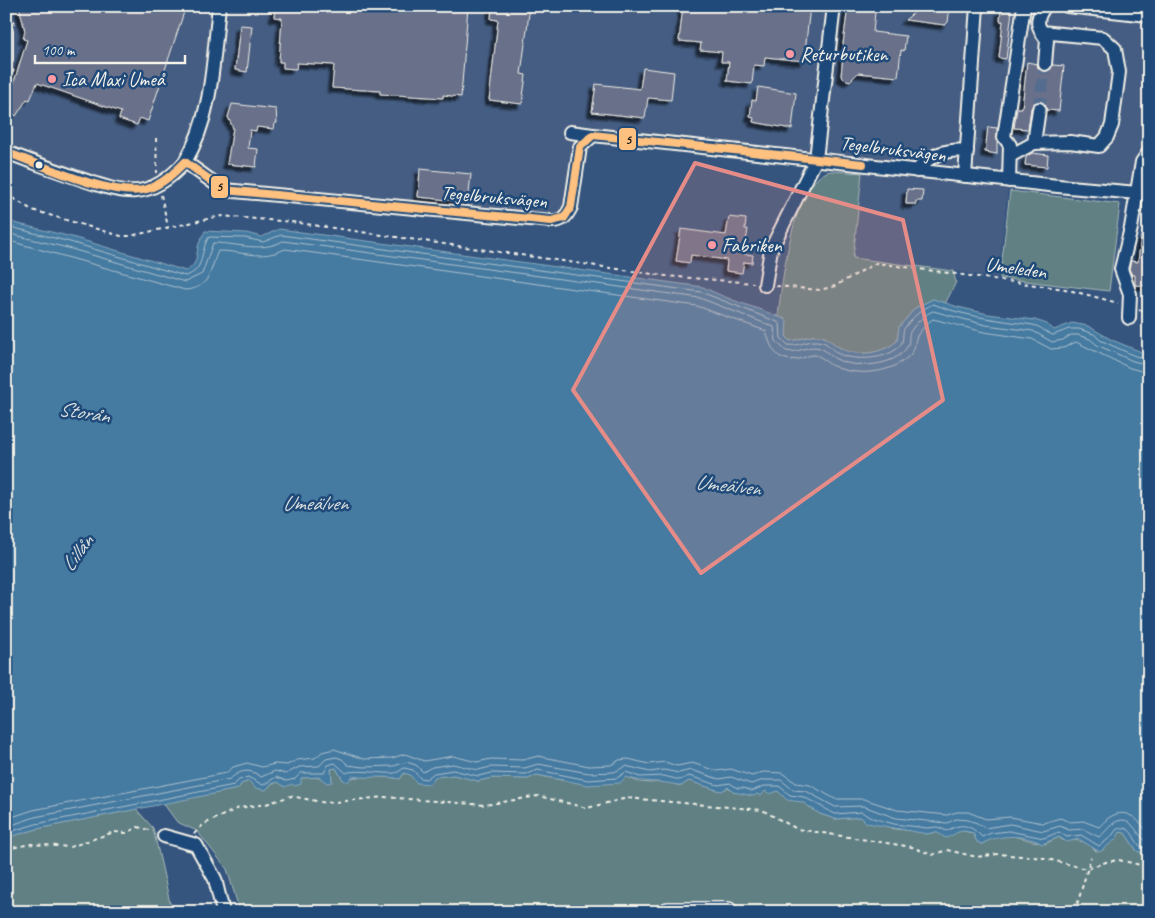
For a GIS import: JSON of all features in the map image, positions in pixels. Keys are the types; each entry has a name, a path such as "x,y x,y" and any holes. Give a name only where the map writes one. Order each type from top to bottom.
{"highway":[{"path":"668,912 728,912"}],"street":[{"path":"6,152 121,192 138,191 159,184 185,162 195,145 204,122 219,6"},
{"path":"765,285 771,249 816,158 834,6"},
{"path":"965,176 977,6"},
{"path":"1009,181 1010,145 1004,137 1024,6"},
{"path":"1045,6 1038,16 1038,28 1047,40 1045,64"},
{"path":"1067,6 1148,15"},
{"path":"1133,6 1148,15"},
{"path":"6,32 6,59"},
{"path":"1010,156 1034,143 1070,142 1099,146 1108,137 1112,125 1119,72 1115,49 1103,38 1041,32"},
{"path":"1034,143 1039,109"},
{"path":"570,132 593,135"},
{"name":"Tegelbruksvägen","path":"185,162 224,190 560,221 567,216 571,206 580,147 593,135 1143,194"},
{"path":"917,170 923,163 950,150 967,151"},
{"path":"1130,312 1130,294 1121,269 1143,194 1142,162 1149,152"},
{"path":"164,836 196,845 215,879 223,912"}],"path":[{"path":"156,138 157,171 168,227"},
{"path":"6,194 38,212 121,236 130,236 221,216 292,222 666,276 765,285"},
{"name":"Umeleden","path":"765,285 820,290 835,286 876,263 1065,289 1130,312 1149,312"},
{"path":"183,841 204,824 239,808 266,804 291,796 326,803 384,797 485,806 538,796 588,808 627,798 762,810 797,829 912,847 932,855 947,850 977,857 998,854 1034,857 1087,870 1119,860 1149,867"},
{"path":"6,849 31,844 70,847 114,832 126,833 138,827 164,836"},
{"path":"1075,912 1091,857"}],"highlighted area":[{"path":"695,163 903,220 943,400 701,573 573,390"}],"shaded area":[{"path":"6,6 1149,6 1149,201 1008,187 998,277 853,258 863,163 585,140 571,207 560,221 232,191 185,162 138,191 6,152"}],"green space":[{"path":"830,171 862,173 853,258 953,271 956,282 945,304 933,299 915,308 899,327 897,341 885,349 870,353 847,351 826,338 819,336 790,341 786,336 786,320 778,316 786,258 798,213 806,193 817,179"},
{"path":"1010,191 1120,204 1109,291 1000,278"},
{"path":"336,768 343,780 370,776 400,779 404,773 435,777 454,775 478,781 492,778 528,779 537,775 566,781 626,777 639,782 664,781 681,786 689,781 717,790 728,787 733,792 743,792 748,795 759,794 765,791 778,791 784,797 802,802 820,814 835,819 861,817 894,829 918,831 927,834 936,832 949,834 958,830 973,833 977,842 982,844 992,838 1009,835 1045,844 1059,837 1062,840 1084,842 1096,851 1103,850 1120,832 1125,833 1137,851 1149,855 1149,912 240,912 227,869 197,831 177,822 163,803 238,789 241,784 249,781 266,790 271,784 294,779 317,778 332,781 331,769"},
{"path":"136,809 153,828 172,912 6,912 6,838 37,829"}],"water":[{"name":"Umeälven","path":"6,221 72,237 186,271 194,264 205,231 246,233 262,237 279,229 703,287 787,320 786,336 790,341 819,336 826,338 840,348 854,353 870,353 892,345 897,341 899,327 915,308 933,299 988,314 1035,320 1047,324 1054,330 1072,323 1088,326 1112,340 1149,355 1149,855 1137,851 1125,833 1120,832 1116,839 1100,852 1079,839 1067,842 1059,837 1042,844 1028,838 1012,836 996,838 982,844 977,842 973,833 968,832 961,831 946,838 936,832 927,834 867,823 861,817 835,819 820,814 802,802 787,800 778,791 770,794 765,791 761,796 757,794 754,796 733,792 728,787 722,791 689,781 681,786 640,781 626,777 620,783 588,785 537,775 528,779 492,778 478,781 454,775 435,777 429,784 417,783 410,775 404,773 400,779 352,776 348,782 343,780 336,768 331,769 332,782 327,783 319,777 301,778 301,784 295,786 292,784 285,787 278,782 271,784 266,790 255,788 249,781 241,784 238,789 37,829 6,838"}],"building":[{"path":"19,6 186,6 148,121 140,118 137,125 119,119 121,112 37,83 30,100 27,99 16,116 6,108 6,97 14,82 27,40 23,39 25,31"},
{"path":"275,6 468,6 461,97 443,95 443,98 380,94 380,91 332,88 334,65 297,63 296,69 283,68 283,62 279,62 282,18 274,17"},
{"path":"492,6 530,6 521,74 526,75 522,104 489,100 498,20 491,19"},
{"path":"683,6 810,6 804,61 765,57 764,66 754,65 752,84 727,81 729,62 721,62 722,52 700,50 701,43 679,41"},
{"path":"848,6 883,6 875,12 873,32 906,36 904,51 901,50 898,77 858,73 850,81 841,76"},
{"path":"922,6 950,6 948,22 945,25 905,20"},
{"path":"1001,10 1012,11 1006,59 999,58 1003,21 1000,21"},
{"path":"240,25 252,26 247,72 235,70"},
{"path":"1027,62 1037,64 1038,68 1044,72 1049,71 1053,65 1064,66 1059,111 1047,110 1044,102 1036,102 1031,108 1028,129 1014,128 1017,108 1022,108"},
{"path":"643,68 674,72 671,100 648,98 645,118 592,112 596,84 640,89"},
{"path":"758,87 796,93 792,129 753,122 754,118 750,117 752,100 756,101"},
{"path":"232,104 276,109 277,123 275,123 274,129 257,127 256,131 250,130 248,148 258,149 256,167 227,164 233,128 228,117"},
{"path":"988,127 997,128 997,154 985,152"},
{"path":"1032,153 1048,155 1047,167 1025,165 1026,157"},
{"path":"420,169 471,174 468,202 418,197"},
{"path":"907,189 923,190 922,201 916,201 916,204 906,204"},
{"name":"Fabriken","path":"729,217 746,219 745,229 748,229 744,254 753,255 752,263 744,262 742,273 726,271 727,260 691,255 690,263 676,261 681,229 726,235"},
{"path":"1141,236 1149,237 1149,286 1135,285 1135,275 1132,275 1129,269 1131,261 1138,262"}],"tunnel":[{"path":"1039,109 1045,64"}],"transit line":[{"name":"5","path":"6,152 77,179 116,189 133,191 153,187 168,178 185,162 224,190 551,221 564,218 571,207 580,147 593,135 863,164"}],"place":[{"name":"Returbutiken","path":"790,54"},
{"name":"Ica Maxi Umeå","path":"52,79"},
{"name":"Fabriken","path":"712,245"}],"water label":[{"name":"Storån","path":"84,412"},
{"name":"Lillån","path":"77,553"}]}
